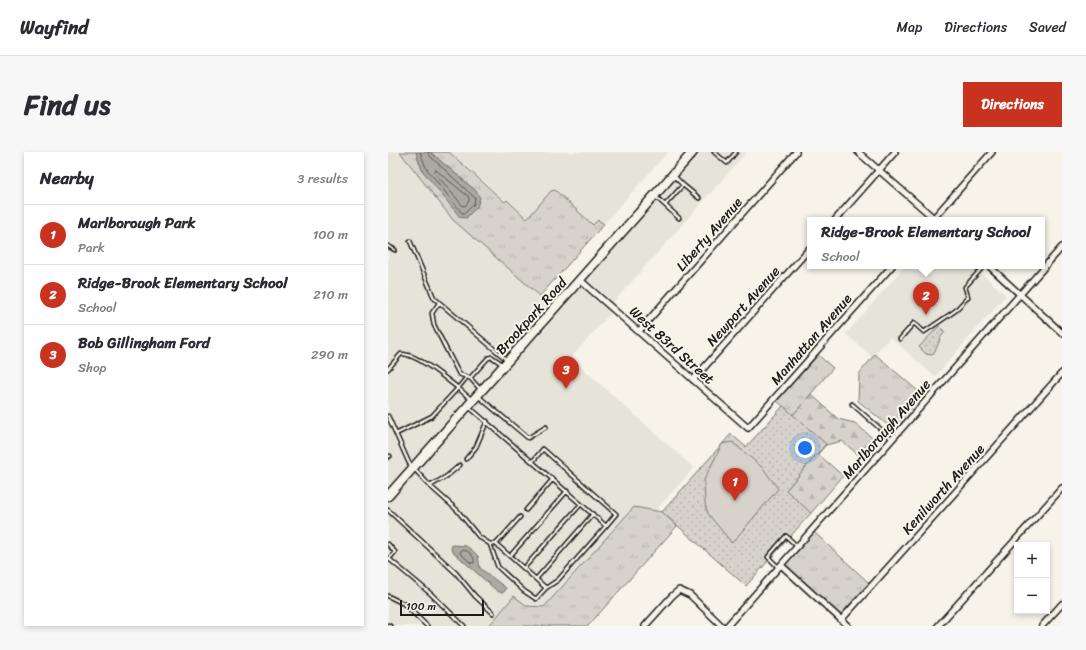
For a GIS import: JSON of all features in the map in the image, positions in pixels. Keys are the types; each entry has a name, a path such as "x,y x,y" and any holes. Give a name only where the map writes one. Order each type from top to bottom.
{"main road":[{"name":"Brookpark Road","path":"388,496 693,152"}],"street":[{"name":"Liberty Avenue","path":"639,331 796,152"},
{"path":"858,152 932,217"},
{"path":"838,217 895,152"},
{"path":"936,217 992,152"},
{"name":"Marlborough Avenue","path":"1045,265 1062,246"},
{"name":"Newport Avenue","path":"693,380 807,251"},
{"name":"Manhattan Avenue","path":"748,428 889,269"},
{"path":"992,269 1062,333"},
{"name":"Marlborough Avenue","path":"727,626 781,567 1042,269"},
{"name":"West 83rd Street","path":"580,280 748,428"},
{"name":"Kenilworth Avenue","path":"842,620 1062,372"},
{"path":"938,626 1062,488"},
{"path":"781,567 848,626"},
{"path":"645,626 679,590 690,595 722,626"},
{"path":"1042,626 1062,604"}],"lane":[{"path":"716,153 727,163 736,152"},
{"path":"673,175 699,198"},
{"path":"665,205 684,185"},
{"path":"655,196 679,218"},
{"path":"410,241 434,298 506,363"},
{"path":"388,246 395,250"},
{"path":"900,339 914,323 924,332 955,311 968,297 965,287 981,269"},
{"path":"439,303 432,313 434,325 459,374 469,378"},
{"path":"388,369 401,354 406,354 420,360 458,388 475,398 528,438 546,426"},
{"path":"396,434 432,416 488,358 492,357 506,363"},
{"path":"469,378 475,398 487,421 606,526"},
{"path":"852,404 892,440"},
{"path":"388,416 408,463 430,486 457,510 479,537 490,544 496,544 546,588"},
{"path":"466,459 476,447 487,421"},
{"path":"490,544 498,566 524,591 536,599 546,588 558,580 616,514 543,449 533,461"},
{"path":"430,486 447,476 460,465"},
{"path":"526,510 553,479"},
{"path":"510,556 567,491"},
{"path":"524,568 581,504"},
{"path":"388,510 456,573 475,596 493,613"},
{"path":"536,579 593,514"},
{"path":"496,544 520,517"},
{"path":"781,567 768,557 786,536 798,547"},
{"path":"388,544 395,552 389,559 431,594 464,626"},
{"path":"388,596 404,604 427,626"}],"shaded area":[{"path":"388,152 400,152 453,220 551,305 388,490"},
{"path":"450,152 668,152 604,224 598,220 593,225 555,190 551,191 527,219"},
{"path":"697,152 747,152 610,306 614,309 571,358 694,468 655,511 634,507 544,607 527,606 493,622 489,626 388,626 388,501"},
{"path":"902,269 976,269 1006,295 935,377 890,337 872,357 846,334"}],"green space":[{"path":"400,152 416,152 422,170 461,217 476,191 430,152 449,152 505,202 507,200 527,219 551,191 555,190 593,225 598,220 604,224 540,296 453,220"},
{"path":"939,326 945,332 932,355 926,354 919,347"},
{"path":"875,354 925,397 895,431 858,401 859,374"},
{"path":"818,355 833,368 793,415 777,401"},
{"path":"811,394 838,419 855,423 877,442 862,458 842,441 826,445 818,454 843,476 811,513 790,507 786,490 800,474 793,415"},
{"path":"783,406 826,444 786,490 811,513 746,586 662,512 731,434 746,447"},
{"path":"732,442 763,468 778,489 732,543 708,514 705,504 704,480 722,444"},
{"path":"634,507 662,512 677,526 588,626 489,626 514,596 527,606 544,607"},
{"path":"814,532 869,583 840,615 785,565"}],"water":[{"path":"416,152 430,152 476,191 480,198 477,207 466,218 460,217 422,170"},
{"path":"452,545 466,546 472,550 478,556 480,568 506,588 505,591 502,593 497,591 451,550"}],"place":[{"name":"Ridge-Brook Elementary School","path":"926,315"},
{"name":"Bob Gillingham Ford","path":"566,389"},
{"name":"Marlborough Park","path":"735,501"}]}
